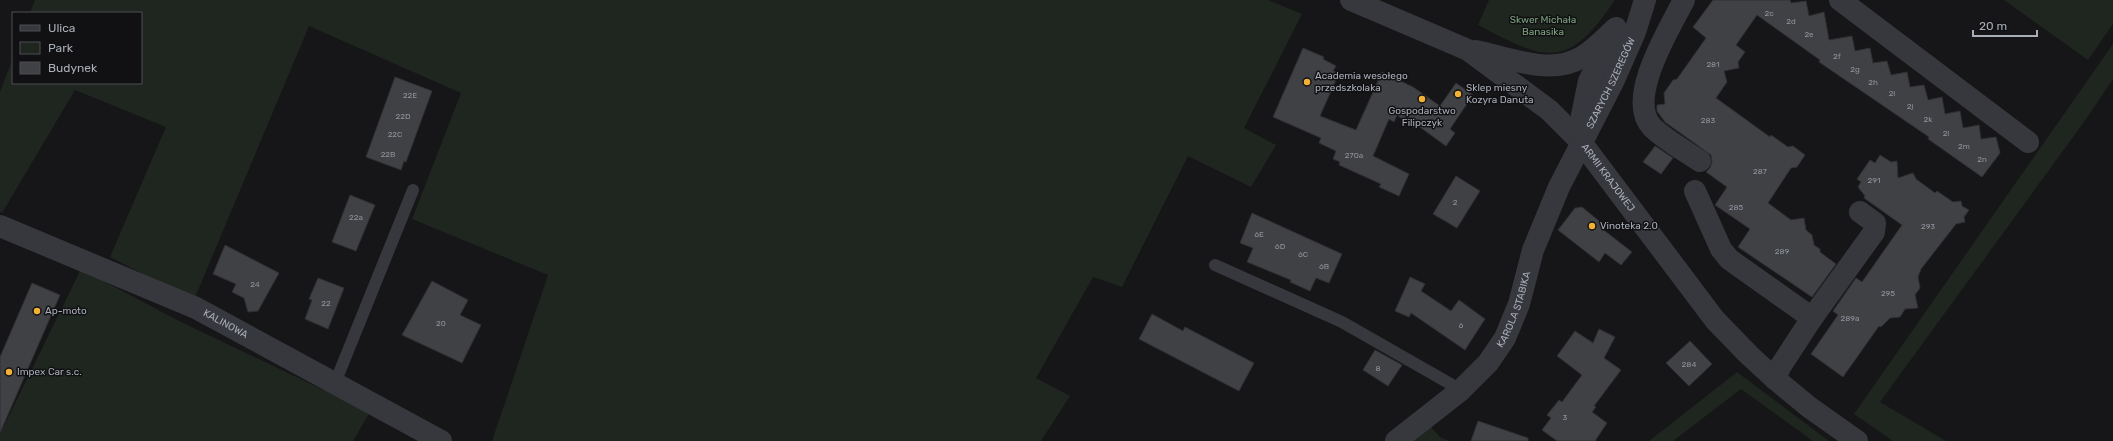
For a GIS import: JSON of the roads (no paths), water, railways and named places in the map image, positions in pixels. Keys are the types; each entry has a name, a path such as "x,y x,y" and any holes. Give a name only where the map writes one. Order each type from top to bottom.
{"street":[{"name":"ARMII KRAJOWEJ","path":"1351,0 1449,40 1468,50 1538,101 1581,142 1715,320 1775,379 1809,407 1857,441"},
{"name":"SZARYCH SZEREGÓW","path":"1581,142 1582,115 1589,81 1616,28 1636,0"},
{"name":"SZARYCH SZEREGÓW","path":"1581,142 1614,82 1635,32 1645,0"},
{"path":"1684,0 1648,74 1644,113 1652,127 1700,161"},
{"path":"1840,0 2028,142"},
{"name":"SZARYCH SZEREGÓW","path":"1468,50 1538,65 1556,65 1568,63 1582,56 1616,28"},
{"name":"KAROLA STABIKA","path":"1396,441 1461,390 1488,362 1505,338 1519,304 1533,250 1581,142"},
{"path":"1694,191 1721,249 1729,259 1812,318"},
{"path":"1775,379 1780,366 1812,318 1874,232 1875,223 1860,212"},
{"name":"KALINOWA","path":"0,226 196,308 441,441"}],"lane":[{"path":"335,383 413,190"},
{"path":"1215,265 1342,322 1461,390"}],"place":[{"name":"Academia wesołego przedszkolaka","path":"1307,82"},
{"name":"Sklep miesny Kozyra Danuta","path":"1458,94"},
{"name":"Gospodarstwo Filipczyk","path":"1422,99"},
{"name":"Vinoteka 2.0","path":"1592,226"},
{"name":"Ap-moto","path":"37,311"},
{"name":"Impex Car s.c.","path":"9,372"}],"park label":[{"name":"Skwer Michała Banasika","path":"1543,26"}]}
